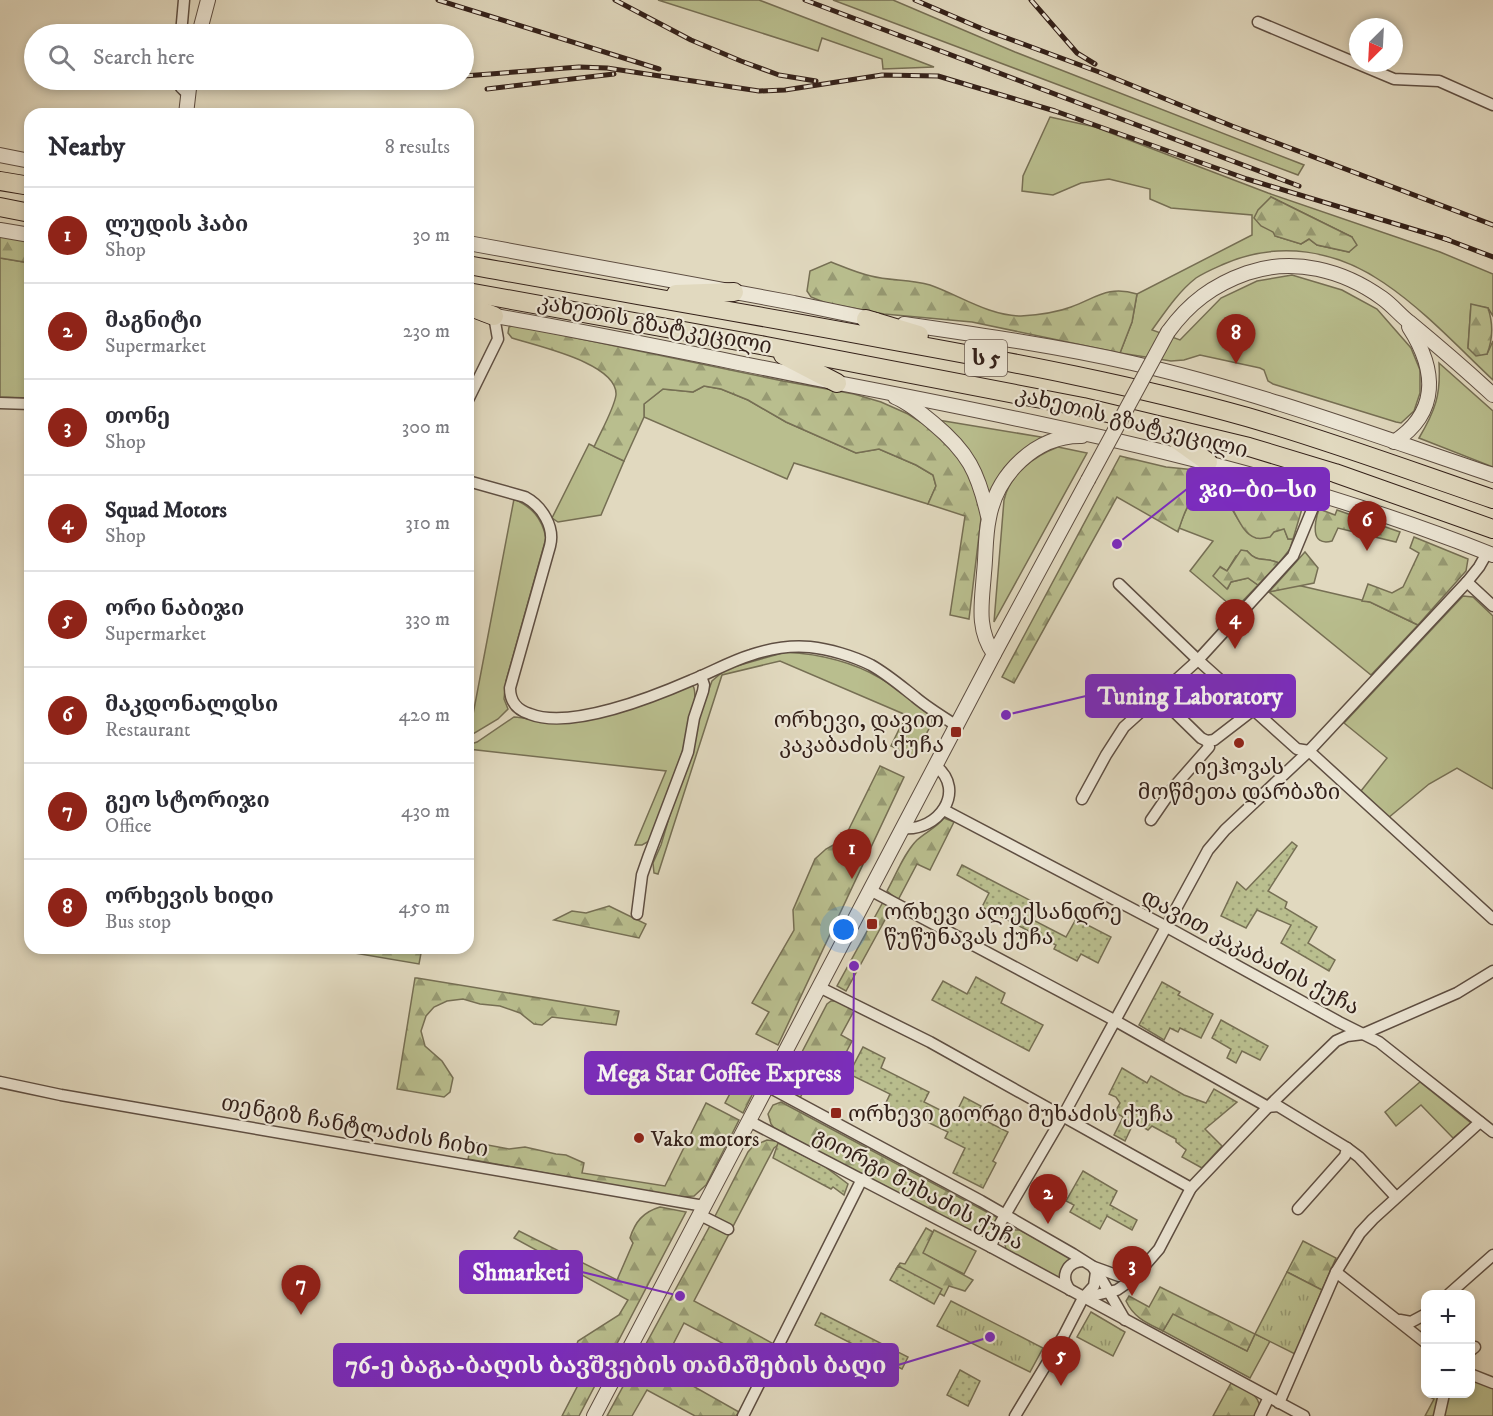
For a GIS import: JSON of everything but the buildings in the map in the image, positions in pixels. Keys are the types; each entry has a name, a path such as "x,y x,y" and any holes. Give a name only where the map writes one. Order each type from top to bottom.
{"highway":[{"path":"0,181 24,185"},
{"path":"0,207 24,212"},
{"name":"კახეთის გზატკეცილი","path":"474,266 992,359 1108,384 1246,417 1493,499"},
{"path":"635,295 734,292"},
{"name":"კახეთის გზატკეცილი","path":"474,293 996,389 1155,424 1248,447 1335,473 1493,529"},
{"path":"474,308 494,316"},
{"path":"866,319 992,359"},
{"path":"765,346 837,383"},
{"path":"1155,424 1208,462"}],"street":[{"path":"182,24 184,0"},
{"path":"202,24 208,0"},
{"path":"1258,22 1394,79 1439,81 1493,105"},
{"path":"187,108 189,90"},
{"path":"0,155 24,159"},
{"path":"0,230 24,234"},
{"name":"კახეთის გზატკეცილი","path":"474,244 794,303 866,319 1014,340 1133,363 1290,406 1493,476"},
{"path":"594,1416 994,654 1168,332 1186,309 1227,280 1256,270 1281,266 1304,266 1330,272 1383,298 1493,395"},
{"name":"კახეთის გზატკეცილი","path":"474,313 1023,418 1208,462 1319,493 1414,524 1490,554"},
{"path":"474,388 498,339 494,316"},
{"path":"1394,442 1408,433 1421,417 1428,398 1429,372 1426,358 1404,318"},
{"path":"873,389 904,401 926,416 963,451 979,481 988,518"},
{"path":"0,403 24,404"},
{"path":"994,654 987,644 981,625 988,518 1002,482 1027,455 1052,441 1065,437 1103,437"},
{"path":"474,484 525,497 532,501 543,513 552,539 510,688 510,696 518,708 536,717 549,720 575,718 635,701 751,655 793,646 831,652 871,666 889,676 929,708 957,726"},
{"path":"1082,799 1124,727 1156,695 1198,660 1293,556 1319,493"},
{"path":"991,1247 998,1227 1063,1116 1204,856 1217,839 1309,751 1467,582 1490,554"},
{"path":"1467,582 1493,606"},
{"path":"1119,584 1253,710 1297,749 1309,751 1493,919"},
{"path":"637,914 642,875 688,752 694,718 703,692 704,685 701,676"},
{"path":"1156,695 1207,741 1214,740 1253,710"},
{"path":"1151,820 1173,788 1209,747 1207,741"},
{"path":"903,828 913,829 926,825 944,810 947,803 948,785 942,771 936,765"},
{"name":"დავით კაკაბაძის ქუჩა","path":"944,810 1379,1041 1493,1132"},
{"path":"870,890 1114,1020 1268,1107 1278,1106 1347,1148 1396,1197"},
{"path":"1083,1298 1110,1293 1125,1286 1139,1272 1159,1249 1191,1188 1268,1107 1336,1041 1347,1036 1363,1034 1456,993 1493,971"},
{"path":"819,987 930,1042 1191,1188"},
{"name":"თენგიზ ჩანტლაძის ჩიხი","path":"0,1082 702,1211 728,1229"},
{"name":"გიორგი მუხაძის ქუჩა","path":"767,1086 1005,1215 1090,1266"},
{"name":"გიორგი მუხაძის ქუჩა","path":"749,1121 991,1247 1304,1416"},
{"path":"1260,1416 1274,1400 1336,1272 1360,1233 1396,1197 1480,1122"},
{"path":"1298,1209 1345,1156 1347,1148"},
{"path":"743,1416 862,1179"},
{"path":"1454,1290 1493,1255"},
{"path":"1071,1291 1065,1282 1066,1271 1072,1263 1090,1266 1119,1276 1139,1272"},
{"path":"1090,1266 1110,1293 1125,1320"},
{"path":"1015,1416 1064,1335 1083,1298 1094,1286 1090,1266"},
{"path":"1336,1272 1421,1340"},
{"path":"1397,1319 1411,1322 1421,1316"},
{"path":"1475,1376 1493,1383"},
{"path":"1439,1416 1443,1398"}],"green space":[{"path":"658,0 759,0 934,67 883,69 882,59 822,38 818,51"},
{"path":"833,0 893,0 1015,52 1304,165 1298,175"},
{"path":"1050,117 1095,127 1268,193 1440,252 1493,274 1493,316 1488,308 1471,305 1468,348 1487,354 1493,341 1493,380 1427,317 1384,283 1346,263 1307,252 1265,252 1206,272 1183,290 1152,330 1180,340 1221,298 1257,281 1292,275 1342,290 1377,309 1411,348 1420,370 1420,393 1414,411 1401,423 1273,384 1268,381 1264,370 1260,368 1200,355 1171,361 1120,353 1132,322 1137,294 1252,235 1252,215 1171,208 1150,199 1150,189 1109,179 1081,183 1053,195 1022,191 1023,176","holes":["1271,197 1352,237 1349,252 1317,245 1309,239 1301,244 1275,236"]},
{"path":"1271,197 1352,237 1357,245 1349,252 1317,245 1309,239 1301,244 1275,236 1254,218 1258,210"},
{"path":"0,235 24,239 24,262 0,258"},
{"path":"0,258 24,262 24,398 0,397"},
{"path":"831,262 871,276 930,285 986,309 1009,315 1027,316 1059,311 1110,292 1137,294 1132,322 1120,353 972,322 884,314 826,303 811,297 807,291 810,271"},
{"path":"1471,304 1488,308 1492,331 1487,354 1476,356 1468,348"},
{"path":"514,325 854,394 881,402 908,414 933,430 965,464 982,510 969,619 950,615 965,516 928,504 936,486 933,475 879,449 856,453 786,422 748,400 721,389 704,386 693,392 663,389 644,404 644,417 624,461 594,447 615,401 613,384 604,374 590,365 556,351 512,338 508,333 509,327"},
{"path":"1439,363 1493,411 1493,467 1419,438 1436,402"},
{"path":"704,386 721,389 748,400 786,422 856,453 879,449 916,465 933,475 936,486 928,504 794,463 787,479 644,417 644,404 663,389 693,392"},
{"path":"938,420 1041,437 1006,466 989,497 977,463 965,445"},
{"path":"589,444 624,461 601,515 558,522 552,518"},
{"path":"1058,447 1087,453 994,622 1004,500 1007,491 1024,467 1040,455"},
{"path":"1120,456 1166,467 1216,472 1284,489 1304,502 1293,539 1288,539 1284,529 1265,538 1256,538 1248,534 1228,501 1222,494 1215,491 1205,491 1194,497 1178,532 1117,497 1014,683 1002,677"},
{"path":"1212,490 1223,494 1241,524 1257,538 1284,528 1288,539 1293,539 1290,549 1279,563 1258,559 1247,551 1236,556 1227,571 1221,567 1228,588 1231,582 1248,578 1258,585 1235,609 1190,571 1213,541 1179,528 1190,503 1199,495"},
{"path":"514,499 535,514 546,538 506,681 504,699 508,709 498,719 474,733 474,709"},
{"path":"1319,509 1335,515 1337,510 1400,532 1396,542 1338,528 1332,541 1325,542 1317,537 1315,532"},
{"path":"1414,537 1468,559 1466,571 1418,625 1370,602 1362,601 1368,584 1392,593 1403,587 1419,553 1410,548"},
{"path":"1241,550 1247,551 1258,559 1279,563 1258,585 1248,578 1231,582 1227,589 1213,576 1220,567 1227,571"},
{"path":"1305,552 1318,568 1314,583 1269,592"},
{"path":"1297,585 1370,602 1418,625 1371,675 1269,592"},
{"path":"1463,596 1473,597 1493,616 1493,789 1457,768 1429,784 1388,818 1361,791 1387,758 1344,723"},
{"path":"786,652 823,657 858,667 887,682 932,717 932,723 914,757 891,746 906,715 780,661 722,675 658,874 654,873 653,863 661,845 700,713 712,681 726,669"},
{"path":"693,686 695,697 687,736 651,840 642,845 635,845 666,771 474,750 474,743 514,717 551,723 569,722 621,711"},
{"path":"880,766 904,777 778,1045 756,1034 769,1012 752,1003 794,930 793,910 815,859 826,849 844,839"},
{"path":"944,818 954,822 930,870 917,864 898,900 887,891 904,858 917,840"},
{"path":"1292,842 1297,846 1268,891 1287,902 1285,908 1317,927 1308,943 1335,960 1329,971 1281,943 1291,925 1257,910 1246,928 1221,916 1237,882 1246,890"},
{"path":"962,865 1041,906 1033,920 1066,937 1076,919 1111,937 1098,963 1081,954 1077,961 1054,949 1056,945 982,907 989,893 957,875"},
{"path":"883,902 892,907 846,991 837,986"},
{"path":"609,906 646,924 639,938 554,920 572,911 586,913"},
{"path":"360,954 421,954 419,964"},
{"path":"976,977 1005,993 1001,1003 1043,1025 1029,1051 932,1000 943,981 967,994"},
{"path":"415,978 619,1011 616,1025 552,1017 542,1025 534,1024 520,1013 500,1006 463,999 447,1001 434,1007 426,1016 421,1031 425,1046 442,1061 453,1078 450,1092 444,1097 397,1089"},
{"path":"1162,982 1180,992 1178,995 1213,1014 1201,1038 1180,1028 1178,1032 1170,1028 1164,1040 1139,1025"},
{"path":"831,1001 838,1001 855,1009 841,1035 852,1041 839,1066 822,1057 800,1098 786,1086 827,1004"},
{"path":"1221,1020 1268,1046 1260,1060 1242,1051 1236,1063 1227,1058 1231,1049 1212,1038"},
{"path":"863,1047 885,1058 881,1068 929,1092 924,1102 954,1117 964,1097 981,1106 976,1116 1008,1132 993,1161 996,1163 983,1188 953,1173 965,1148 945,1138 948,1132 909,1113 906,1117 884,1107 890,1094 849,1074"},
{"path":"751,1054 768,1063 743,1113 725,1103"},
{"path":"1122,1068 1147,1083 1151,1076 1184,1095 1206,1103 1214,1089 1237,1102 1205,1129 1222,1146 1202,1168 1182,1157 1186,1150 1176,1142 1176,1139 1152,1126 1148,1130 1134,1122 1125,1141 1114,1135 1123,1117 1115,1112 1120,1103 1116,1097 1109,1094"},
{"path":"1420,1082 1471,1123 1453,1138 1421,1105 1396,1126 1385,1112"},
{"path":"781,1102 998,1218 987,1241 774,1128 768,1114 773,1105"},
{"path":"706,1103 739,1120 706,1185 694,1196 677,1197 468,1159 472,1142 509,1149 525,1147 566,1155 584,1163 582,1173 665,1186"},
{"path":"767,1140 782,1142 774,1148 694,1301 772,1343 762,1364 684,1323 661,1368 739,1412 736,1416 695,1416 647,1390 632,1416 607,1416 748,1152 753,1146"},
{"path":"778,1143 824,1166 848,1184 844,1195 833,1187 831,1189 773,1158"},
{"path":"1083,1171 1117,1191 1110,1205 1137,1220 1132,1230 1107,1216 1100,1229 1070,1212 1074,1205 1066,1201"},
{"path":"660,1207 686,1212 579,1416 562,1416 578,1385 574,1352 578,1341 619,1315 628,1300 514,1238 519,1231 617,1280 633,1243 630,1238 634,1227 640,1218"},
{"path":"926,1228 933,1232 923,1253 973,1280 965,1291 949,1286 944,1296 896,1269 900,1263 905,1264"},
{"path":"934,1230 976,1251 964,1274 922,1253"},
{"path":"1012,1230 1020,1230 1071,1258 1064,1265 1061,1280 1006,1250 1004,1239"},
{"path":"1303,1241 1336,1258 1322,1290 1287,1272"},
{"path":"898,1266 942,1289 934,1304 890,1280"},
{"path":"1287,1272 1322,1290 1295,1354 1255,1334"},
{"path":"1160,1287 1255,1334 1247,1351 1173,1314 1163,1331 1133,1312 1126,1301 1129,1296 1149,1307"},
{"path":"951,1301 1043,1348 1030,1372 937,1326"},
{"path":"1091,1312 1125,1332 1113,1356 1077,1337"},
{"path":"821,1313 908,1357 902,1369 815,1325"},
{"path":"1173,1313 1247,1351 1255,1334 1270,1341 1250,1378 1163,1331"},
{"path":"960,1370 980,1381 968,1406 947,1395"},
{"path":"1475,1381 1493,1388 1493,1416 1425,1416 1434,1399 1432,1398 1475,1398"},
{"path":"1231,1383 1253,1394 1259,1402 1260,1416 1213,1416"}],"railway":[{"path":"438,0 659,69"},
{"path":"615,0 691,40 741,61 779,75 816,81"},
{"path":"805,0 1299,186"},
{"path":"915,0 985,30 1493,225"},
{"path":"1031,0 1077,53 1095,64"},
{"path":"474,75 579,67 607,68 759,91 785,90 882,75 938,76 1055,111 1247,179 1449,240"},
{"path":"487,89 614,74"},
{"path":"1443,238 1493,257"}],"place":[{"name":"ორხევის ხიდი","path":"1236,364"},
{"name":"ჯი–ბი–სი","path":"1117,544"},
{"name":"მაკდონალდსი","path":"1367,551"},
{"name":"Squad Motors","path":"1235,649"},
{"name":"Tuning Laboratory","path":"1006,715"},
{"name":"ორხევი, დავით კაკაბაძის ქუჩა","path":"956,732"},
{"name":"იეჰოვას მოწმეთა დარბაზი","path":"1239,743"},
{"name":"ლუდის ჰაბი","path":"852,879"},
{"name":"ორხევი ალექსანდრე წუწუნავას ქუჩა","path":"872,924"},
{"name":"Mega Star Coffee Express","path":"854,966"},
{"name":"ორხევი გიორგი მუხაძის ქუჩა","path":"836,1113"},
{"name":"Vako motors","path":"639,1138"},
{"name":"მაგნიტი","path":"1048,1224"},
{"name":"Shmarketi","path":"680,1296"},
{"name":"თონე","path":"1132,1296"},
{"name":"გეო სტორიჯი","path":"301,1315"},
{"name":"76-ე ბაგა-ბაღის ბავშვების თამაშების ბაღი","path":"990,1337"},
{"name":"ორი ნაბიჯი","path":"1061,1386"}]}
